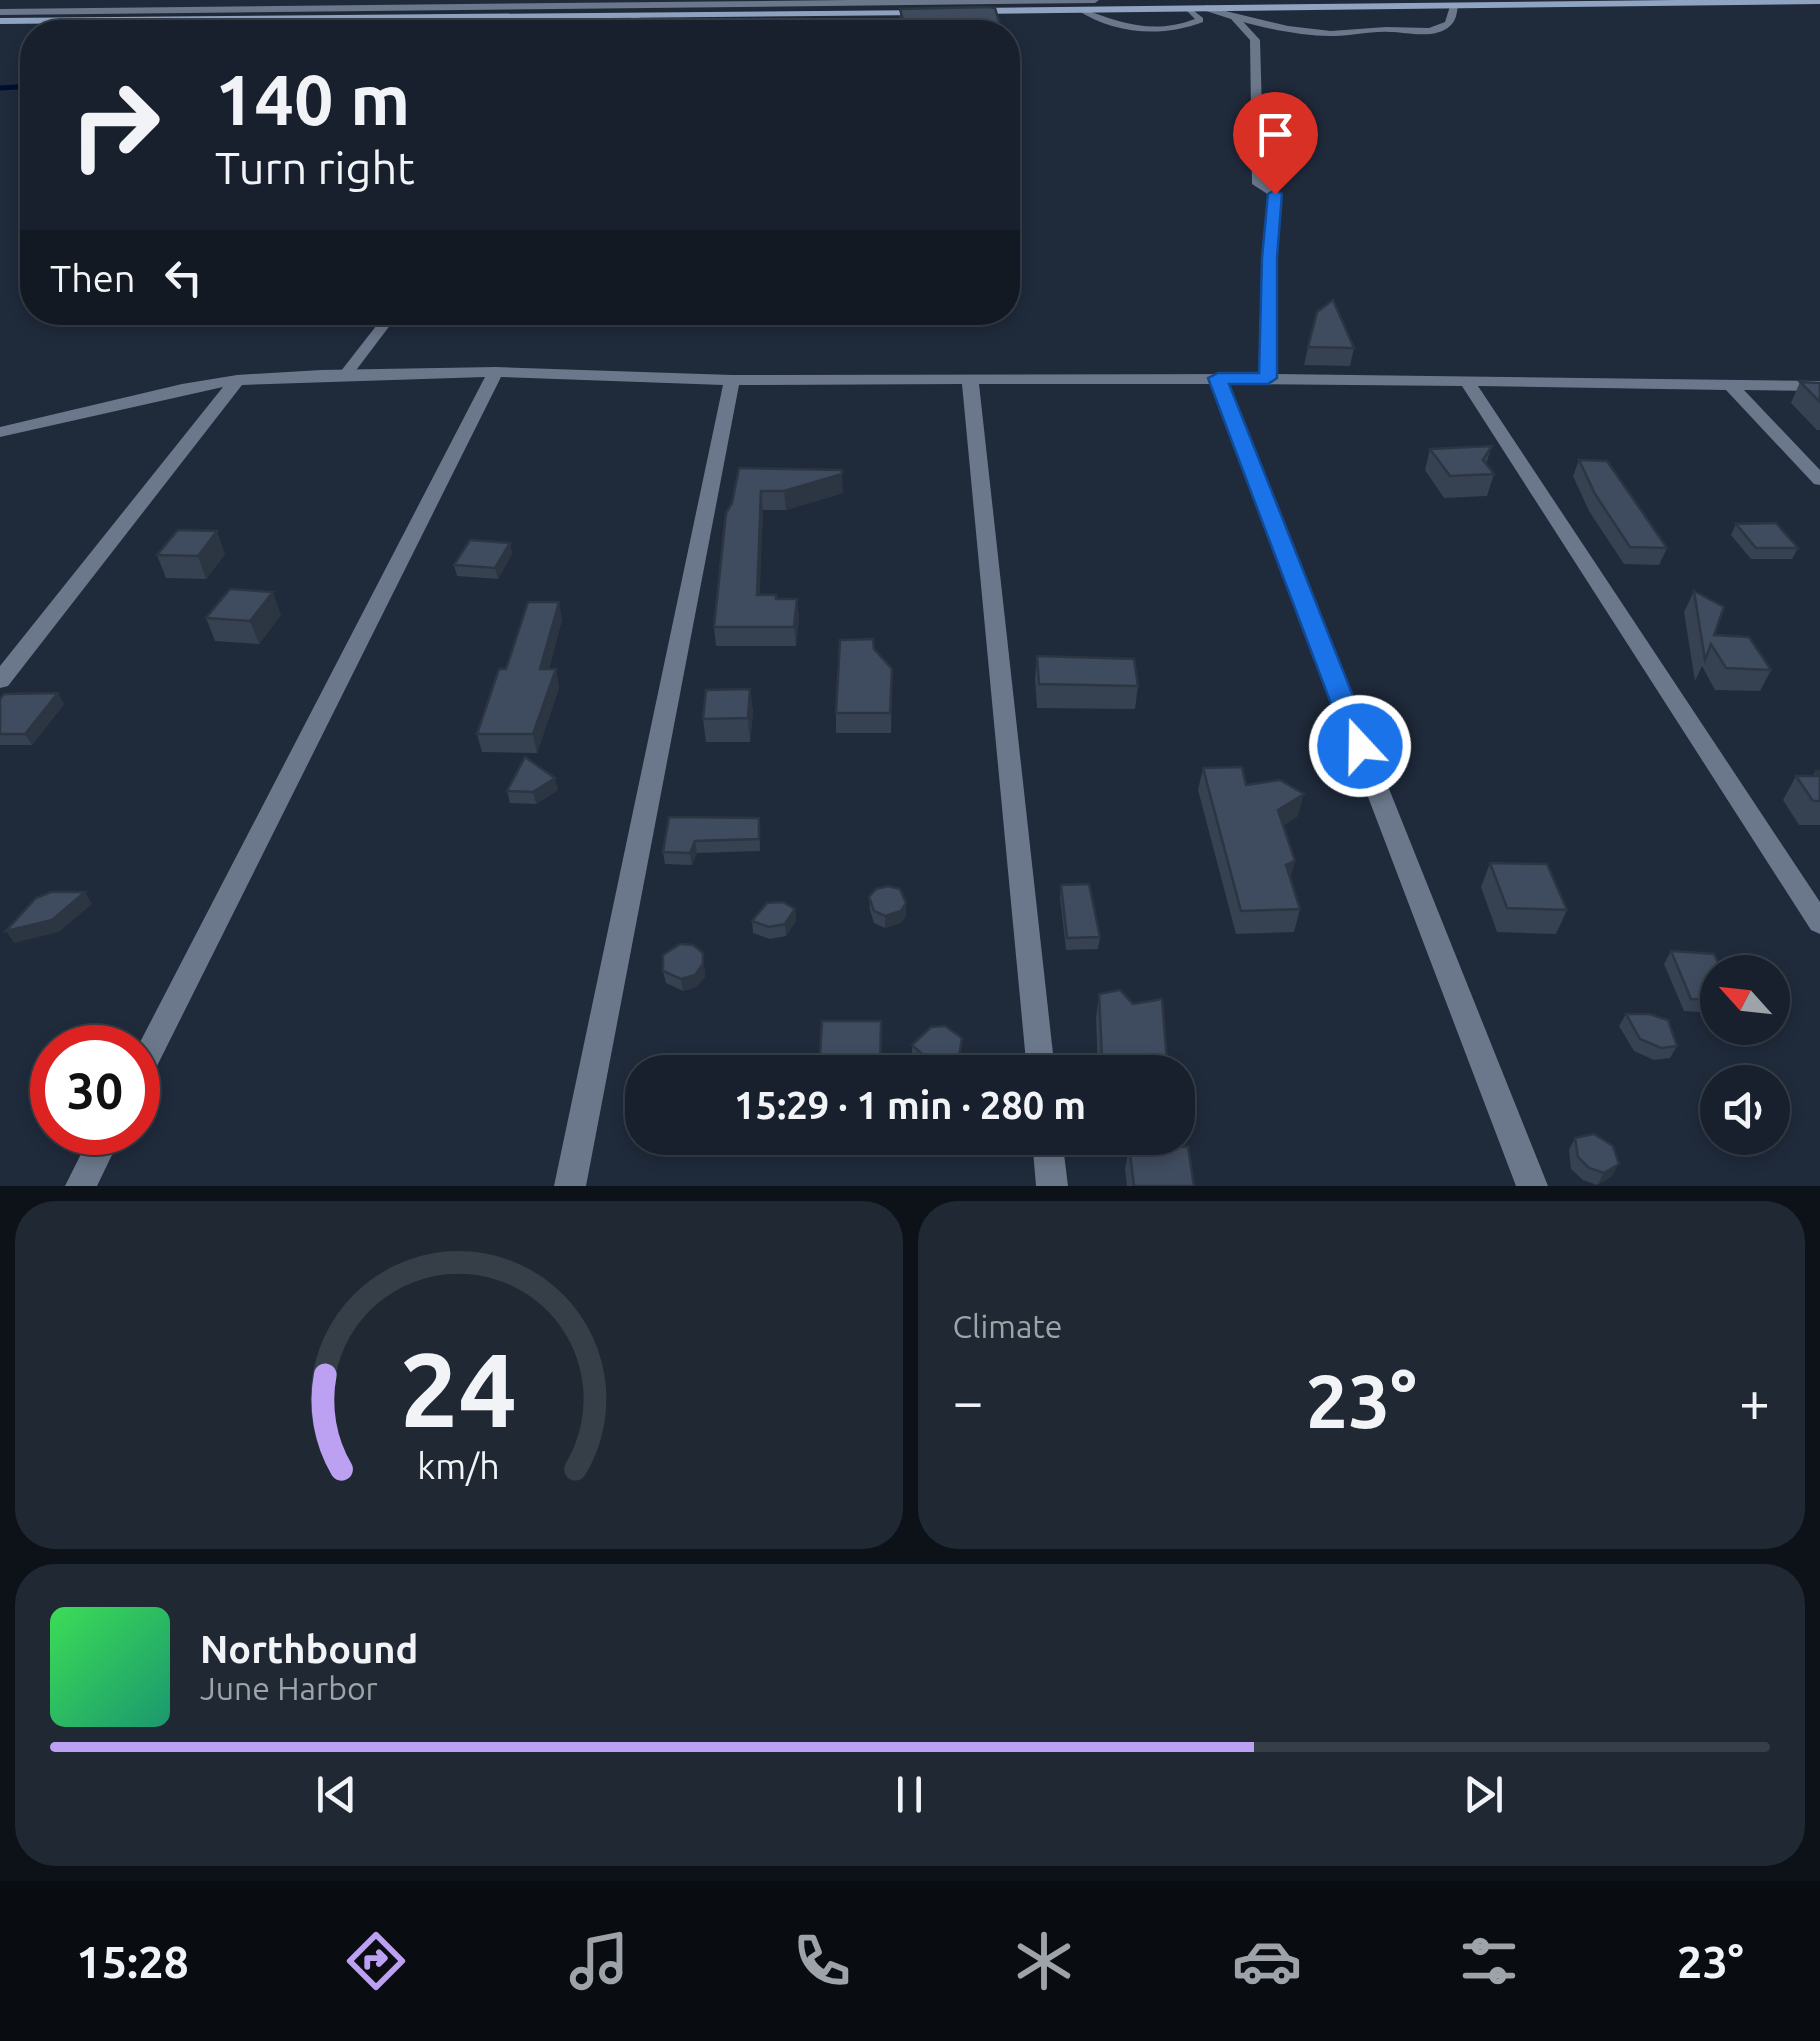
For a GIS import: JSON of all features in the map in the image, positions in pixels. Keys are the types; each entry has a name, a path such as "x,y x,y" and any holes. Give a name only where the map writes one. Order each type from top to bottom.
{"main road":[{"path":"149,20 636,17 1077,3 1206,8 1820,1"}],"street":[{"path":"91,12 112,0"},
{"path":"0,12 1095,0"},
{"path":"448,18 462,6"},
{"path":"1206,8 1234,17 1256,40 1258,184 1275,194 1268,378"},
{"path":"160,1032 496,372"},
{"path":"0,432 237,380 346,374 496,372 732,380 1268,378 1820,386"},
{"path":"1218,378 1532,1186"},
{"path":"0,680 237,380"},
{"path":"570,1186 732,380"},
{"path":"970,380 1038,1055"},
{"path":"1467,382 1820,922"},
{"path":"1732,386 1820,480"},
{"path":"81,1186 96,1155"},
{"path":"1049,1155 1052,1186"}],"lane":[{"path":"1077,3 1120,27 1167,30 1200,20 1188,8"},
{"path":"1206,8 1295,30 1333,34 1383,29 1432,31 1455,17 1454,5"},
{"path":"346,374 384,325"}],"building":[{"path":"988,7 995,8 998,20 903,20 900,9"},
{"path":"1333,300 1354,348 1308,347 1317,312"},
{"path":"1800,382 1820,383 1820,402"},
{"path":"1492,446 1483,460 1494,474 1450,476 1430,449"},
{"path":"1579,460 1607,461 1667,548 1630,547 1595,494"},
{"path":"739,468 842,470 842,474 784,491 761,491 757,595 797,599 794,627 714,627 726,513"},
{"path":"1776,523 1798,548 1756,548 1736,524"},
{"path":"178,530 217,531 198,556 157,555"},
{"path":"470,540 510,543 495,568 454,565"},
{"path":"230,589 273,592 250,621 206,618"},
{"path":"1694,591 1724,607 1714,635 1749,637 1771,670 1726,668 1711,644 1705,660"},
{"path":"528,602 559,602 540,669 556,669 533,734 477,734 499,669 506,669"},
{"path":"873,639 874,649 892,669 890,713 836,713 840,640"},
{"path":"1037,656 1134,659 1138,686 1039,684"},
{"path":"750,689 748,718 703,719 706,690"},
{"path":"58,693 25,734 0,734 0,699 4,694"},
{"path":"525,757 555,778 533,792 507,791"},
{"path":"1242,767 1246,785 1280,780 1304,794 1278,810 1295,861 1286,865 1300,909 1241,911 1203,768"},
{"path":"1816,771 1820,771 1820,801 1813,801 1796,776 1819,776"},
{"path":"669,817 759,818 759,839 695,841 690,853 663,852"},
{"path":"1490,863 1547,864 1567,910 1507,908"},
{"path":"1089,884 1100,937 1067,938 1061,885"},
{"path":"876,889 900,889 906,903 901,911 885,916 874,911 869,897"},
{"path":"51,892 85,892 52,920 6,931 36,898"},
{"path":"783,902 795,909 785,924 769,927 752,921 767,903"},
{"path":"680,944 693,945 703,953 703,964 695,975 681,979 663,971 663,955"},
{"path":"1671,951 1714,955 1700,955 1700,999 1691,999"},
{"path":"1120,990 1133,1004 1162,999 1166,1055 1102,1055 1099,994"},
{"path":"1626,1014 1649,1014 1668,1020 1677,1046 1661,1048 1640,1039"},
{"path":"822,1021 881,1021 880,1055 820,1055"},
{"path":"945,1026 962,1038 959,1055 923,1055 912,1045 931,1027"},
{"path":"1594,1134 1613,1146 1619,1164 1604,1173 1589,1168 1578,1157 1575,1138"},
{"path":"1130,1155 1189,1155 1194,1186 1134,1186"}],"waterway":[{"path":"0,88 20,87"}],"route":[{"path":"1275,194 1268,378 1218,378 1360,746"}]}
